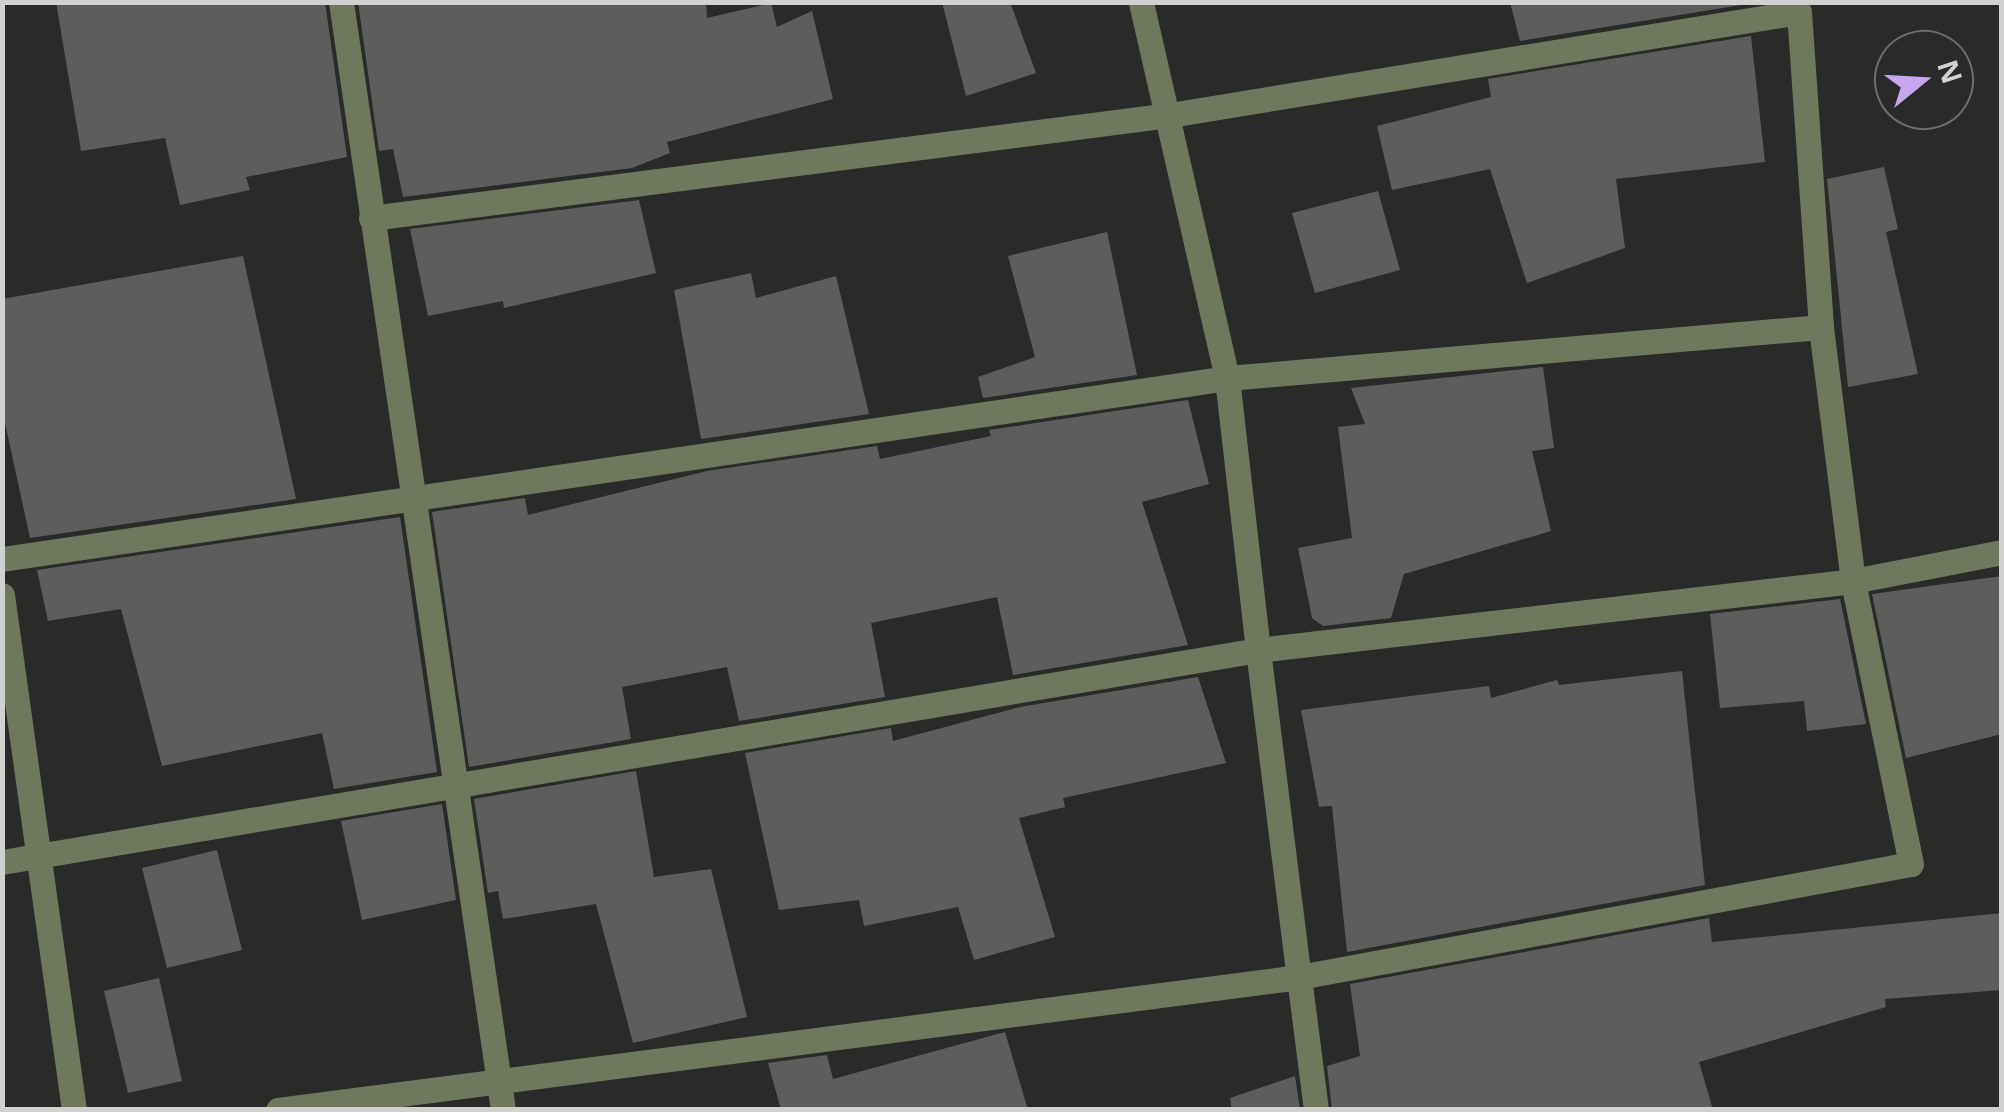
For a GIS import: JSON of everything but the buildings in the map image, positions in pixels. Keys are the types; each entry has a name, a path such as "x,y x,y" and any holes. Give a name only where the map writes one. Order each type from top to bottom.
{"street":[{"path":"341,2 502,1110"},
{"path":"1141,2 1228,378 1316,1110"},
{"path":"278,1110 497,1076 1298,977 1911,864 1853,581 1821,328 1799,12 1170,115 371,218"},
{"path":"2,559 1228,378 1821,328"},
{"path":"2,862 455,790 1258,650 1853,581 2002,552"},
{"path":"2,595 74,1110"}]}
